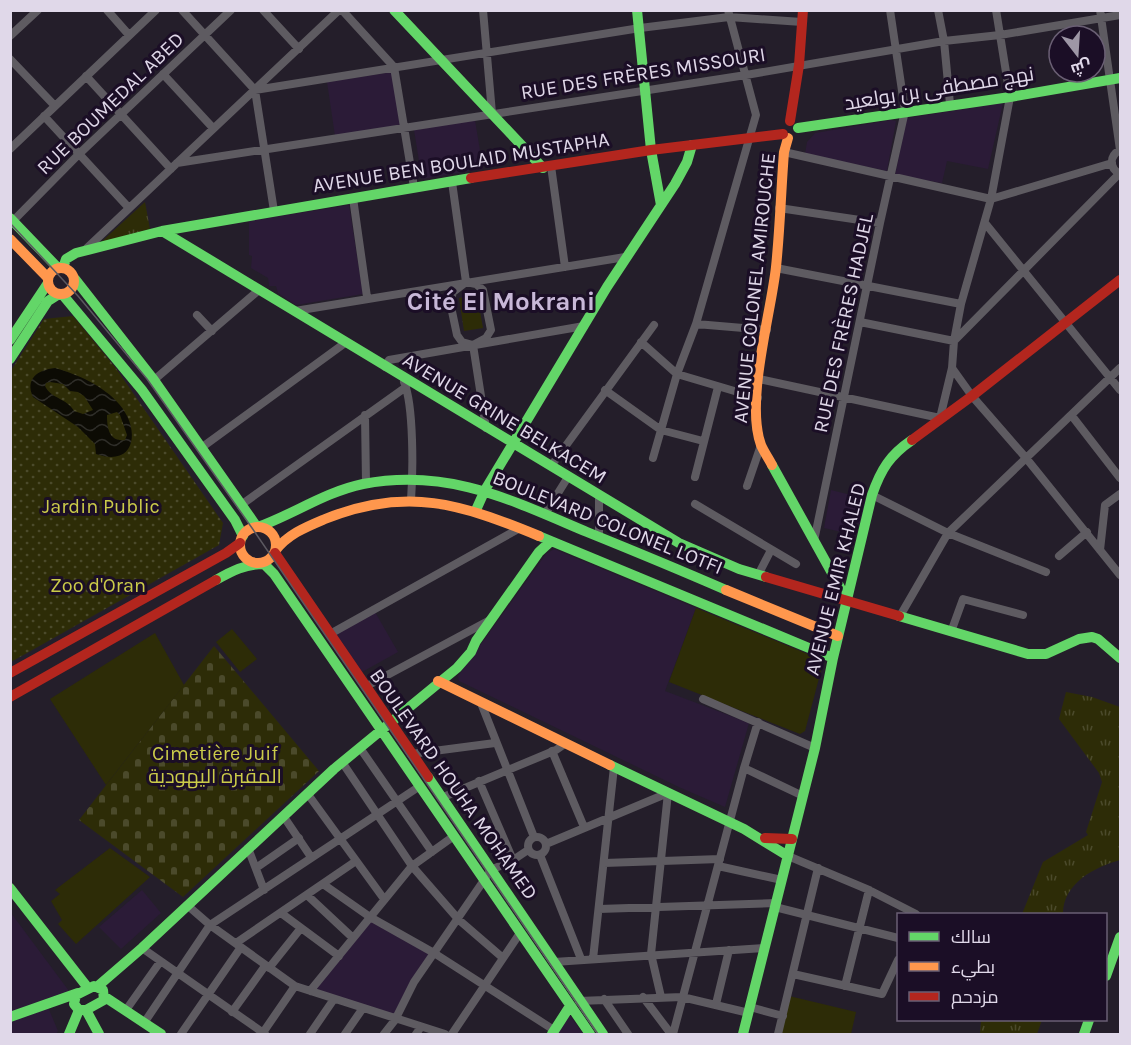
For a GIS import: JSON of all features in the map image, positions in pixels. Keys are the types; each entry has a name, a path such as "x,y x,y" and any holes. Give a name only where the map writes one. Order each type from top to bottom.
{"main road":[{"path":"394,10 439,59 547,167"},
{"path":"638,10 651,150 661,206"},
{"name":"AVENUE COLONEL AMIROUCHE","path":"803,10 799,65 784,152 776,268 759,379 758,434 760,446 847,600"},
{"name":"نهج مصطفى بن بولعيد","path":"766,135 1115,79"},
{"name":"AVENUE BEN BOULAID MUSTAPHA","path":"84,251 162,231 414,187 651,150 766,135"},
{"path":"476,510 490,492 492,480 625,257 661,206 688,160 692,145"},
{"path":"10,697 236,569 269,560 275,552 276,541 271,533 258,527 241,505 154,380 71,272 60,268 12,220"},
{"name":"AVENUE GRINE BELKACEM","path":"162,231 599,496 704,555 758,575 1036,656 1046,654 1079,639 1092,637 1098,639 1120,658"},
{"path":"10,239 48,280 52,290 70,302 142,390 235,520 244,557 260,563"},
{"path":"10,359 14,339 51,272 60,268 67,258 84,251"},
{"path":"14,339 48,301 72,289 75,279"},
{"name":"AVENUE EMIR KHALED","path":"743,1035 815,748 838,636 879,474 896,451 972,396 1120,280"},
{"name":"BOULEVARD COLONEL LOTFI","path":"258,527 271,523 320,498 366,483 412,479 442,482 490,492 838,636"},
{"name":"BOULEVARD COLONEL LOTFI","path":"275,552 293,535 339,513 372,504 411,500 453,504 476,510 590,556 833,658"},
{"path":"10,673 226,553 249,530 258,527"},
{"path":"590,556 599,549 600,537"},
{"path":"100,1033 74,1001 142,948 342,762 439,680 449,675 474,648 476,641 546,539"},
{"path":"603,562 605,549 612,542"},
{"name":"BOULEVARD HOUHA MOHAMED","path":"275,552 410,754 603,1035"},
{"name":"BOULEVARD HOUHA MOHAMED","path":"260,563 274,574 590,1035"},
{"path":"88,629 96,636 98,648"},
{"path":"69,639 71,651 80,658"},
{"path":"439,680 481,703 765,838 788,856"},
{"path":"765,838 792,839"},
{"path":"10,888 88,989"},
{"path":"1107,973 1120,938"},
{"path":"10,1017 88,989 103,990 105,997 160,1035"},
{"path":"68,1033 82,1010 101,1003 105,997"},
{"path":"553,1032 570,1006"}],"street":[{"path":"10,36 38,10"},
{"path":"107,10 129,35"},
{"path":"10,149 156,10"},
{"path":"182,10 255,90 274,211"},
{"name":"RUE BOUMEDAL ABED","path":"12,220 231,10"},
{"path":"263,10 299,49"},
{"path":"84,251 341,10 394,67 414,187"},
{"path":"483,10 492,113"},
{"path":"890,10 905,111"},
{"path":"938,10 944,41 950,104"},
{"path":"759,379 940,418 952,369 954,341 962,304 991,199 1010,97 996,10"},
{"path":"255,90 728,14 802,22"},
{"path":"653,458 677,374 696,324 756,116 756,108 728,14"},
{"path":"954,341 1120,174 1113,168 1112,163 1116,152 1120,150 1115,79 1101,15"},
{"name":"RUE DES FRÈRES MISSOURI","path":"174,166 492,113 746,75 944,41 1000,35 1101,15 1120,15"},
{"path":"10,59 55,106"},
{"path":"164,74 213,128"},
{"path":"86,76 174,166"},
{"name":"RUE DES FRÈRES HADJEL","path":"814,542 905,111"},
{"path":"44,116 129,208"},
{"path":"784,152 991,199 1112,163"},
{"path":"547,167 565,267"},
{"path":"452,182 466,282"},
{"path":"353,198 367,297"},
{"path":"779,208 880,223"},
{"path":"985,223 1120,390"},
{"path":"295,311 367,297 625,257"},
{"path":"776,268 962,304"},
{"path":"466,282 476,284 483,290 490,330 486,338 473,345 462,342 457,335 450,302 453,292 466,282"},
{"path":"154,380 259,290"},
{"path":"198,315 212,331"},
{"path":"860,322 954,341"},
{"path":"696,324 767,330"},
{"path":"551,466 654,325"},
{"path":"385,367 389,360 584,326"},
{"path":"641,342 677,374 758,398"},
{"path":"201,448 345,343"},
{"path":"473,345 486,428"},
{"path":"900,616 948,533 1120,368"},
{"path":"952,369 1120,575"},
{"path":"399,376 406,387 407,396 412,479 411,500"},
{"path":"241,505 406,387"},
{"path":"695,477 718,387"},
{"path":"407,396 412,389 421,389"},
{"path":"605,390 661,430 703,441"},
{"path":"365,415 366,483"},
{"path":"1072,416 1120,478"},
{"path":"747,486 760,446"},
{"path":"545,514 568,477"},
{"path":"1100,550 1105,506 1120,494"},
{"path":"872,495 948,533 1046,572"},
{"path":"599,496 600,537"},
{"path":"695,504 796,564"},
{"path":"330,634 520,528"},
{"path":"1059,556 1087,532"},
{"path":"758,575 771,550"},
{"path":"951,632 963,599 1023,615"},
{"path":"365,687 492,619"},
{"path":"703,699 815,748"},
{"path":"481,703 534,837"},
{"path":"672,1035 758,722"},
{"path":"410,754 495,742"},
{"path":"441,798 552,752 566,743"},
{"path":"360,748 432,852"},
{"path":"552,752 584,827"},
{"path":"342,762 411,866 459,920 503,958"},
{"path":"593,959 615,767"},
{"path":"744,768 803,796"},
{"path":"478,781 513,860"},
{"path":"144,1023 210,925 420,786"},
{"path":"546,844 668,793 651,954 662,997"},
{"path":"308,794 384,899"},
{"path":"284,817 311,857"},
{"path":"310,991 411,866 454,836"},
{"path":"384,1035 395,1020 414,982 459,920 491,870 528,850 529,841 534,837 541,838 546,844 546,849 540,855 534,855 528,850"},
{"path":"256,868 299,838"},
{"path":"248,848 264,890"},
{"path":"540,855 581,959"},
{"path":"788,856 869,890 911,913"},
{"path":"181,1035 238,945 356,861"},
{"path":"604,863 719,862 782,880"},
{"path":"778,1035 818,868"},
{"path":"323,884 370,917 434,953 553,1032"},
{"path":"845,986 869,890"},
{"path":"307,896 353,938"},
{"path":"599,909 707,904 776,905 808,916 897,938"},
{"path":"187,905 210,925 295,986 446,1035"},
{"path":"281,913 339,956"},
{"path":"232,1012 301,928"},
{"path":"452,1035 520,933"},
{"path":"142,948 263,1034 295,986"},
{"path":"554,962 765,948"},
{"path":"716,1004 729,950"},
{"path":"126,1010 160,962"},
{"path":"793,974 882,994 897,962"},
{"path":"643,997 672,1035"},
{"path":"570,1006 580,1000 662,997 682,998 783,1016"},
{"path":"310,1035 334,999"},
{"path":"604,999 628,1035"},
{"path":"345,1035 363,1008"},
{"path":"416,1035 421,1027"}],"shaded area":[{"path":"392,72 400,125 335,136 327,82"},
{"path":"1003,103 988,169 947,161 942,183 895,175 907,118"},
{"path":"475,120 483,169 422,179 414,130"},
{"path":"896,121 887,171 805,154 807,142 815,133"},
{"path":"349,205 363,294 296,305 278,293 276,286 269,286 268,278 251,268 249,221"},
{"path":"831,490 867,499 860,524 853,522 850,534 824,528"},
{"path":"554,549 696,608 665,691 749,723 725,807 459,681 458,676 546,554"},
{"path":"375,612 398,652 362,672 336,634"},
{"path":"142,890 161,913 121,949 99,927"},
{"path":"11,913 69,991 10,1012"},
{"path":"370,917 434,953 395,1020 310,991"},
{"path":"48,1007 58,1031 56,1034 11,1034 11,1021"},
{"path":"569,1014 583,1034 556,1034"}],"green space":[{"path":"145,202 150,229 100,243"},
{"path":"477,295 483,328 464,331 459,298"},
{"name":"Jardin Public","path":"73,316 115,367 223,523 219,545 11,662 10,372 44,319"},
{"path":"696,608 815,657 822,667 805,731 800,734 669,682"},
{"path":"232,629 257,659 240,672 216,642"},
{"path":"155,633 184,685 106,785 50,699"},
{"name":"Cimetière Juif المقبرة اليهودية","path":"214,646 319,771 183,897 79,820"},
{"path":"1066,692 1092,697 1120,707 1120,860 1091,872 1074,885 1064,903 1063,913 1022,913 1043,862 1088,835 1086,832 1102,782 1099,773 1059,719"},
{"path":"110,848 150,877 76,944 58,924 62,920 51,901 60,894 55,890"},
{"path":"789,996 856,1012 851,1034 780,1034"},
{"path":"981,1021 1042,1021 1037,1034 980,1034"}],"water":[{"path":"55,368 98,386 119,404 126,414 132,434 131,444 127,451 120,456 109,457 96,454 95,444 78,427 33,397 31,385 34,376","holes":["50,382 63,384 70,391 78,392 84,396 93,410 83,414 74,411 67,403 48,390 45,386","117,412 127,435 125,440 115,439 108,429 107,415"]}],"tram line":[{"path":"10,223 78,296 147,379 252,528 598,1034"}],"traffic: fast":[{"path":"394,10 543,168"},
{"path":"637,10 651,150 661,205"},
{"path":"798,128 1010,97 1120,78"},
{"path":"476,510 485,490 607,287 675,184 687,162 692,145"},
{"path":"63,268 66,259 76,253 162,231 471,178"},
{"path":"10,218 58,268"},
{"path":"162,231 679,543 739,569 766,577"},
{"path":"75,279 154,380 257,527"},
{"path":"10,340 48,283"},
{"path":"10,359 48,301 59,294"},
{"path":"62,294 142,390 235,520 243,536"},
{"path":"743,1034 815,748 833,658 872,495 887,463 912,440"},
{"path":"772,465 847,600"},
{"path":"258,527 336,492 363,484 394,480 424,480 479,490 505,499 726,590"},
{"path":"539,536 833,658"},
{"path":"98,986 142,948 334,769 457,668 471,652 476,641 539,552 551,541"},
{"path":"216,580 239,569 257,564 264,564 274,574 590,1034"},
{"path":"899,616 1028,654 1046,654 1079,639 1092,637 1098,639 1120,658"},
{"path":"610,765 744,829 788,856"},
{"path":"428,777 603,1034"},
{"path":"10,888 88,988"},
{"path":"1107,973 1120,937"},
{"path":"94,986 103,990 104,1000 86,1010 79,1010 74,1004 76,995 94,986"},
{"path":"10,1017 78,993"},
{"path":"105,997 161,1034"},
{"path":"552,1034 570,1006"},
{"path":"69,1034 79,1010"},
{"path":"86,1010 99,1034"},
{"path":"1084,1034 1089,1021"}],"traffic: slow":[{"path":"772,465 761,445 757,427 757,382 776,267 784,152 788,138"},
{"path":"10,239 48,278"},
{"path":"61,268 70,272 74,281 70,290 61,294 52,290 48,281 52,272 61,268"},
{"path":"275,551 304,528 325,519 382,503 408,501 459,508 539,536"},
{"path":"258,527 271,532 276,545 271,558 258,563 245,558 240,545 245,532 258,527"},
{"path":"726,590 838,636"},
{"path":"438,681 610,765"}],"traffic: jam":[{"path":"790,121 799,65 803,10"},
{"path":"471,178 651,150 783,134"},
{"path":"912,440 1120,280"},
{"path":"10,673 226,553 240,543"},
{"path":"275,553 428,777"},
{"path":"766,577 899,616"},
{"path":"10,697 216,580"},
{"path":"765,838 792,839"}],"district":[{"name":"Cité El Mokrani","path":"501,301"}],"park label":[{"name":"Zoo d'Oran","path":"98,585"}]}
